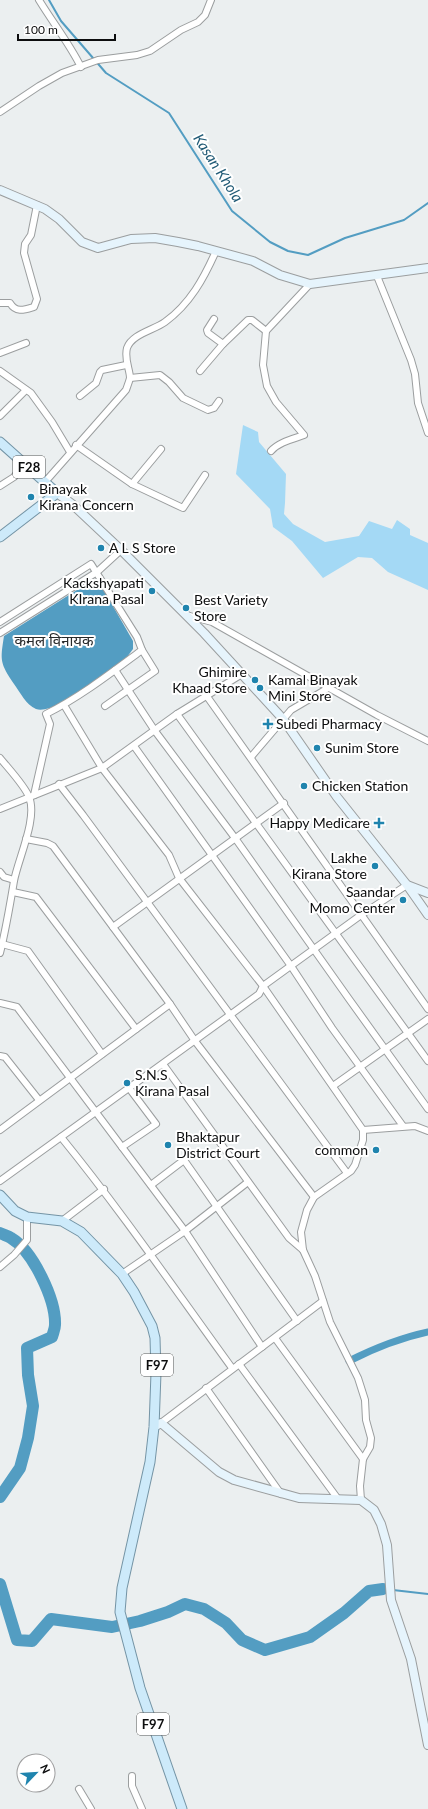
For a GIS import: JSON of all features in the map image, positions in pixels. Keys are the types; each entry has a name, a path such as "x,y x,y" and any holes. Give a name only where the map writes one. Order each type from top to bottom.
{"main road":[{"path":"0,190 37,205 59,219 82,242 98,248 131,239 155,238 216,251 253,261 288,278 310,284 428,268"},
{"name":"F28","path":"0,442 57,493 72,504 121,550 242,674 283,719 337,797 407,885"},
{"path":"0,537 57,493"},
{"path":"407,885 428,893"},
{"path":"407,885 428,916"},
{"name":"F97","path":"0,1195 15,1211 26,1217 62,1221 81,1232 122,1274 145,1310 155,1338 157,1425 122,1588 120,1612 140,1688 182,1809"},
{"path":"157,1425 219,1472 234,1480 281,1494 307,1499 361,1500 374,1510 381,1524 387,1545 391,1600 411,1659 428,1745"}],"street":[{"path":"39,0 84,66"},
{"path":"0,112 62,73 98,60 137,55 150,51 181,30 198,22 205,14 211,0"},
{"path":"0,303 10,303 13,308 22,311 34,307 36,303 37,299 24,253 25,244 31,236 37,205"},
{"path":"45,482 76,445 118,401 126,390 130,378 126,365 128,347 136,338 164,322 186,303 204,277 216,251"},
{"path":"376,276 412,360 418,403 428,433"},
{"path":"271,451 286,441 304,435 276,402 267,386 263,365 266,331 310,284"},
{"path":"214,319 207,330 208,333 224,344"},
{"path":"200,371 248,320 252,320 266,331"},
{"path":"0,353 26,343"},
{"path":"80,396 96,383 102,370 126,365"},
{"path":"0,371 31,394 52,422 70,452"},
{"path":"130,378 160,375 169,382 183,398 208,410 214,408 219,401"},
{"path":"0,416 26,390"},
{"path":"76,445 132,484 183,508 204,475"},
{"path":"132,484 161,449"},
{"path":"0,486 14,477 24,464"},
{"path":"0,633 97,572 121,550"},
{"path":"0,622 91,564 137,637 142,650 155,671 106,706"},
{"path":"186,615 212,622 330,687 377,715 428,741"},
{"path":"0,953 14,892 14,880 26,839 32,810 32,796 50,724 46,714 64,705 142,650"},
{"path":"115,670 155,731 235,838 428,1109"},
{"path":"0,809 102,768 177,714 242,674"},
{"path":"251,757 291,710 330,687"},
{"path":"206,695 284,803 428,1009"},
{"path":"64,705 102,768 169,855 179,878 263,986 363,1130 363,1140 355,1165 347,1173 314,1197 307,1210 301,1232 303,1250 315,1276 330,1322 358,1378 365,1400 366,1420 371,1438 370,1446 363,1459 360,1486 361,1500"},
{"path":"177,714 428,1061"},
{"path":"134,746 291,966 332,1028 403,1126"},
{"path":"0,758 32,796"},
{"path":"59,784 231,1014 347,1173"},
{"path":"113,927 284,803"},
{"path":"26,839 47,843 53,846 195,1040 314,1197"},
{"path":"0,872 4,877 14,880"},
{"path":"0,1181 260,994 263,986 313,949 407,885"},
{"path":"14,892 36,897 136,1029"},
{"path":"2,944 28,951 102,1054"},
{"path":"0,1003 17,1007 185,1231 262,1347"},
{"path":"0,1130 170,1004"},
{"path":"333,1086 428,1019"},
{"path":"0,1056 5,1057 40,1100"},
{"path":"162,1064 289,1238 303,1250"},
{"path":"122,1147 156,1124 129,1088"},
{"path":"363,1130 403,1126 415,1126 428,1130"},
{"path":"62,1137 104,1190 232,1368"},
{"path":"151,1185 184,1160 216,1208 298,1321"},
{"path":"122,1274 185,1231 248,1182"},
{"path":"62,1221 104,1190"},
{"path":"0,1267 14,1255 26,1240 26,1217"},
{"path":"157,1425 323,1301"},
{"path":"275,1338 363,1459"},
{"path":"239,1364 338,1499"},
{"path":"206,1388 281,1494"},
{"path":"132,1776 132,1786 142,1809"},
{"path":"79,1789 90,1809"}],"shaded area":[{"path":"243,425 258,432 259,442 286,474 284,514 293,524 325,542 359,536 369,521 392,529 397,520 410,529 410,535 428,543 428,590 388,572 372,558 358,557 323,578 292,541 273,527 270,509 236,474"},
{"path":"96,582 102,587 133,641 133,649 127,657 96,681 69,699 56,706 45,709 36,709 29,705 9,677 2,662 4,636 88,583"}],"waterway":[{"name":"Kasan Khola","path":"49,0 61,21 106,73 169,113 232,211 270,242 288,251 308,255 345,238 404,220 428,203"},
{"path":"0,1233 10,1237 19,1244 35,1265 42,1277 52,1303 55,1325 52,1337 27,1348 28,1375 33,1406 28,1438 20,1468 0,1497"},
{"path":"349,1361 388,1344 428,1332"},
{"path":"0,1584 17,1640 32,1641 51,1619 112,1627 140,1621 168,1612 185,1604 204,1609 226,1623 242,1640 265,1650 310,1637 344,1613 369,1591 383,1589"},
{"path":"383,1589 389,1590"},
{"path":"393,1590 428,1594"}],"place":[{"name":"Binayak Kirana Concern","path":"31,497"},
{"name":"A L S Store","path":"101,548"},
{"name":"Kackshyapati KIrana Pasal","path":"152,591"},
{"name":"Best Variety Store","path":"186,608"},
{"name":"Ghimire Khaad Store","path":"255,680"},
{"name":"Kamal Binayak Mini Store","path":"260,688"},
{"name":"Subedi Pharmacy","path":"268,724"},
{"name":"Sunim Store","path":"317,748"},
{"name":"Chicken Station","path":"304,786"},
{"name":"Happy Medicare","path":"379,823"},
{"name":"Lakhe Kirana Store","path":"375,866"},
{"name":"Saandar Momo Center","path":"403,900"},
{"name":"S.N.S Kirana Pasal","path":"127,1083"},
{"name":"Bhaktapur District Court","path":"168,1145"},
{"name":"common","path":"376,1150"}],"district":[{"name":"कमल विनायक","path":"54,641"}]}
